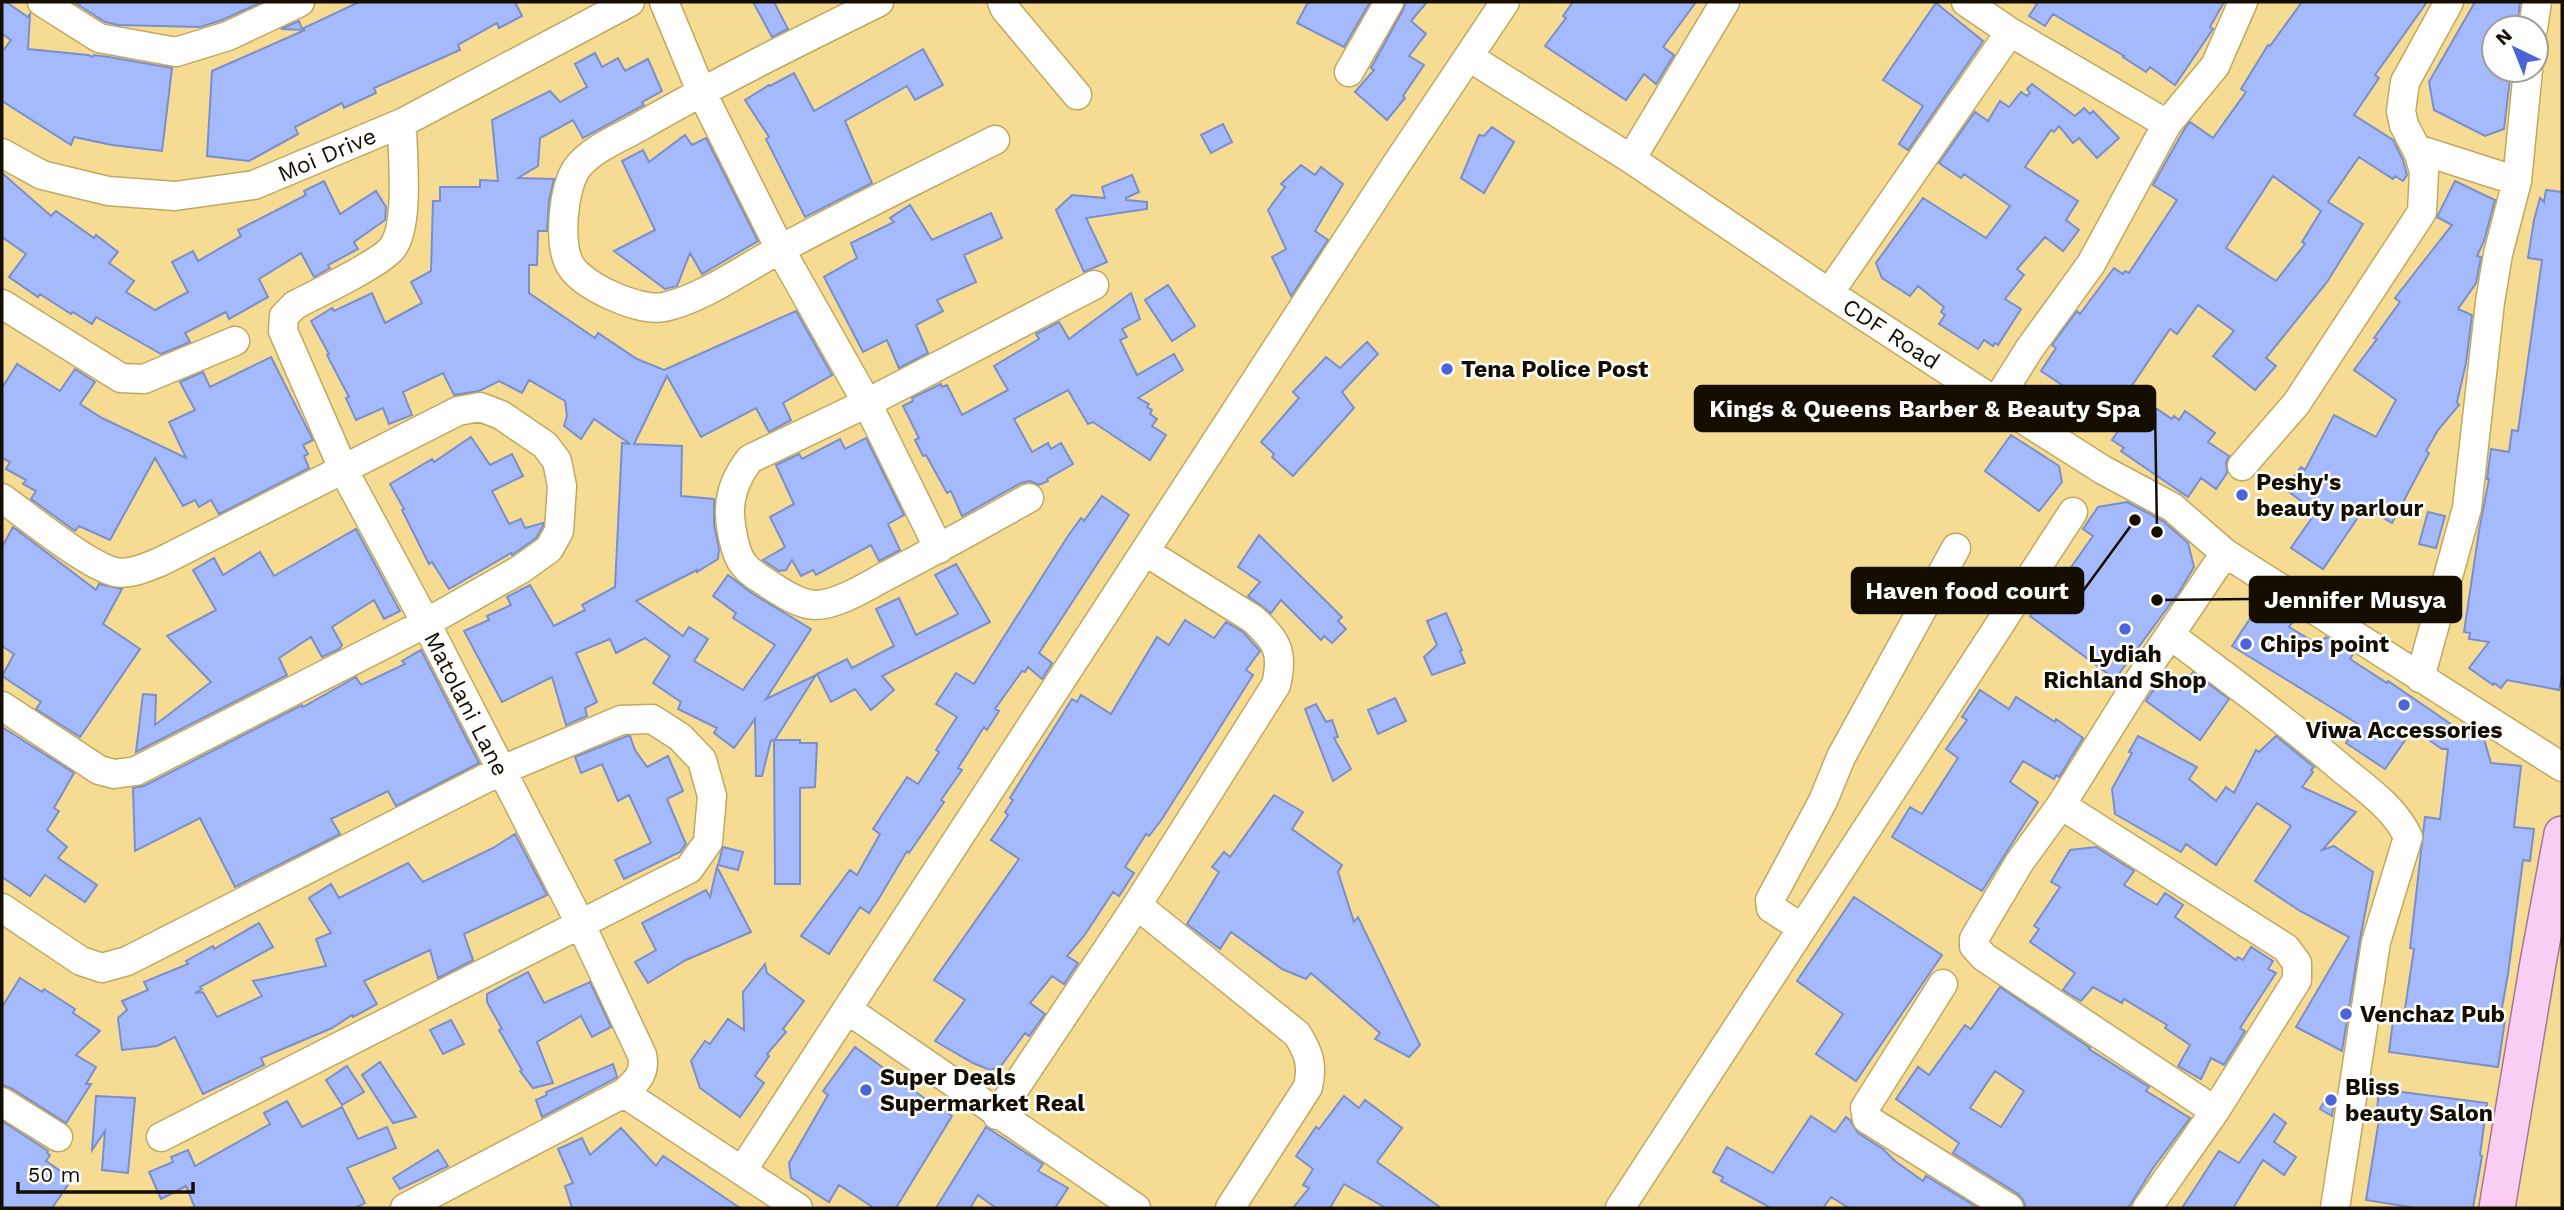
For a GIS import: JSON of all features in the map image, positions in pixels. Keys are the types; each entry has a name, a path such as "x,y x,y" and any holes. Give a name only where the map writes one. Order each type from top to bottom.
{"main road":[{"path":"2497,1208 2562,834"}],"street":[{"path":"42,2 99,38 176,51 228,36 300,2"},
{"path":"664,2 701,91 780,249 867,403 939,549"},
{"path":"879,2 701,91 595,153 577,168 564,204 564,247 570,265 580,277 613,296 643,308 662,308 689,299 780,249 995,140"},
{"path":"1002,2 1077,95"},
{"path":"1349,72 1389,2"},
{"path":"742,1171 1392,171 1506,2"},
{"path":"1631,159 1725,2"},
{"path":"1966,2 2010,32 2167,124"},
{"path":"1996,402 2030,348 2091,264 2167,124 2216,66 2243,2"},
{"path":"2242,466 2296,404 2422,212 2424,172 2417,149 2404,125 2401,96 2405,82 2449,2"},
{"name":"Moi Drive","path":"2,153 42,175 108,191 175,196 254,184 402,123 614,5"},
{"path":"1829,293 2010,32"},
{"name":"CDF Road","path":"1469,57 1631,159 1996,402 2103,470 2172,508 2225,554 2562,767"},
{"path":"2420,678 2467,508 2490,302 2498,254 2517,181 2527,84"},
{"name":"Matolani Lane","path":"402,123 404,217 394,246 377,260 295,305 284,316 283,331 344,471 426,623 581,925 645,1066 640,1079 624,1094 447,1199 405,1208"},
{"path":"2417,149 2517,181"},
{"path":"1029,498 847,597 816,605 789,597 750,573 738,558 732,536 730,502 737,476 750,459 867,403 1094,285"},
{"path":"4,310 121,378 145,379 235,341"},
{"path":"2,498 92,562 115,572 133,572 162,561 344,471 458,411 480,407 501,415 545,445 557,461 562,486 559,531 549,549 521,569 426,623 136,771 114,774 99,770 2,706"},
{"path":"1620,1208 2073,512"},
{"path":"1802,928 1771,908 1770,900 1823,802 1841,757 1956,548"},
{"path":"998,1115 1276,685 1281,663 1277,647 1267,632 1253,619 1146,552"},
{"path":"2215,1111 1984,957 1974,946 1974,939 2020,863 2061,805 2225,554"},
{"path":"2170,635 2285,720 2401,822 2408,837 2376,942 2335,1208"},
{"path":"2,908 82,961 102,968 127,961 500,771 621,720 652,719 680,737 702,761 712,796 708,842 688,869 161,1137"},
{"path":"2061,805 2286,948 2297,963 2297,980 2215,1111 2147,1208"},
{"path":"1136,905 1297,1034 1308,1051 1312,1069 1308,1087 1230,1208"},
{"path":"1943,984 1865,1108 1867,1119 2009,1208"},
{"path":"848,1010 1136,1208"},
{"path":"624,1094 799,1208"},
{"path":"2,1102 58,1137"}],"building":[{"path":"2,2 28,17 30,14 28,49 94,55 172,68 162,151 74,137 71,145 2,101 2,52 11,40 2,34"},
{"path":"74,2 262,2 200,27 119,25 105,22"},
{"path":"359,2 515,2 522,16 499,28 497,23 458,45 460,50 374,88 376,93 344,108 342,103 295,127 298,134 249,161 207,156 212,71 305,30 281,29 299,21 302,29"},
{"path":"753,2 774,2 788,29 772,37"},
{"path":"1308,2 1370,2 1344,47 1297,23"},
{"path":"1406,2 1427,2 1411,21 1426,34 1409,56 1424,65 1403,96 1405,98 1387,120 1355,92 1374,70 1371,68"},
{"path":"1573,2 1696,2 1663,47 1674,55 1656,84 1644,74 1626,100 1545,46 1566,18 1563,16"},
{"path":"2033,2 2224,2 2210,27 2213,29 2175,85 2150,67 2146,72 2053,14 2045,26 2029,16 2037,4"},
{"path":"2302,2 2427,2 2375,75 2379,78 2354,115 2393,140 2407,175 2403,181 2395,176 2393,179 2359,157 2328,202 2363,224 2327,282 2266,358 2276,366 2255,390 2213,356 2234,331 2198,305 2177,334 2170,329 2129,390 2172,419 2174,416 2179,420 2185,411 2215,433 2208,442 2229,456 2226,463 2227,473 2216,489 2201,478 2188,497 2121,451 2124,448 2112,440 2122,425 2041,371 2056,348 2052,345 2077,311 2080,314 2114,268 2123,274 2125,271 2129,273 2177,200 2153,185 2185,128 2190,122 2213,138 2246,92 2241,89 2268,45 2270,46","holes":["2273,176 2321,211 2302,242 2305,244 2276,281 2226,248"]},
{"path":"2475,2 2520,2 2519,14 2480,14 2480,84 2509,84 2504,129 2485,136 2434,110 2429,82"},
{"path":"1936,3 1983,41 1908,150 1899,144 1923,106 1883,80"},
{"path":"923,49 943,85 915,100 907,86 845,121 872,183 805,217 766,139 769,137 745,100 794,73 814,111"},
{"path":"595,53 602,67 618,58 625,71 648,59 662,91 642,102 644,105 583,138 573,120 540,138 538,166 518,178 554,179 549,200 547,231 538,231 537,265 529,265 529,293 595,338 598,333 637,359 664,370 796,311 832,375 783,403 791,420 769,432 756,408 701,437 667,376 634,444 682,446 681,496 714,499 714,525 719,549 718,559 636,601 683,636 689,627 708,639 694,661 743,690 775,645 733,618 736,613 713,596 728,575 753,594 811,629 766,699 816,675 774,741 771,740 762,776 756,776 755,719 734,748 714,733 717,728 678,709 681,702 653,683 670,656 645,638 616,653 610,639 576,653 597,702 585,708 587,716 566,725 552,677 502,702 464,631 489,620 487,616 511,605 507,597 530,585 554,626 585,610 582,605 615,587 622,443 630,444 594,419 581,439 564,426 567,416 565,401 529,380 522,393 499,381 479,391 454,395 443,373 403,392 412,415 389,424 383,408 356,420 346,398 349,397 311,321 332,308 334,311 372,293 385,323 422,303 411,282 431,271 433,201 440,201 440,187 480,187 480,180 498,181 492,120 550,91 560,102 587,87 575,64"},
{"path":"2032,84 2075,116 2084,108 2090,114 2093,111 2119,138 2097,158 2079,138 2073,143 2059,126 2054,132 2051,130 2025,167 2078,201 2066,220 2079,230 2063,251 2045,237 2017,269 2024,275 2005,299 2021,309 1998,345 1995,343 1993,346 1984,340 1978,349 1939,324 1945,315 1941,312 1944,307 1918,286 1910,296 1882,278 1876,263 1923,198 1986,238 2010,206 1964,174 1961,178 1939,163 1975,112 1988,121 2000,101 2009,107 2021,92 2027,96 2030,93 2027,89"},
{"path":"1223,124 1232,142 1211,153 1201,135"},
{"path":"1492,127 1514,142 1484,193 1461,178 1479,135 1484,136"},
{"path":"685,135 692,145 706,138 758,241 702,274 690,253 677,286 665,289 614,251 655,230 622,161 643,150 649,162"},
{"path":"1301,165 1315,175 1321,167 1343,184 1315,231 1328,240 1291,296 1272,257 1286,249 1268,210 1285,187 1281,184"},
{"path":"2,173 51,216 56,211 118,252 109,263 134,281 126,292 155,310 188,292 172,262 193,251 198,261 241,236 238,230 306,195 304,191 324,181 340,214 376,191 386,207 385,220 354,242 358,249 328,265 330,268 314,277 301,253 259,279 268,297 229,319 226,312 185,333 190,342 161,354 96,317 92,324 73,312 71,314 40,294 38,297 9,277 26,254 2,237"},
{"path":"1132,175 1139,192 1126,200 1147,202 1147,209 1086,218 1107,262 1084,272 1056,210 1072,195 1105,198 1102,187"},
{"path":"2455,181 2495,200 2477,256 2481,257 2476,283 2458,309 2472,315 2466,363 2457,402 2459,405 2438,430 2426,451 2429,453 2392,523 2367,508 2323,569 2291,548 2316,512 2285,489 2301,467 2305,470 2334,415 2376,437 2396,400 2354,370 2400,302 2395,298 2452,225 2437,217"},
{"path":"2546,190 2562,192 2562,676 2559,690 2507,680 2501,688 2494,683 2493,685 2469,668 2489,642 2469,639 2470,633 2464,632 2489,479 2491,449 2509,452 2512,430 2518,431 2542,260 2528,258 2534,220 2540,198 2544,202"},
{"path":"910,205 932,240 991,213 1002,238 964,255 976,282 937,300 943,311 916,325 928,353 899,368 887,340 863,352 824,277 857,258 851,243 894,222 890,218"},
{"path":"1168,285 1195,326 1172,341 1145,300"},
{"path":"1131,293 1140,319 1122,329 1127,337 1120,340 1137,375 1174,354 1183,370 1138,398 1149,404 1147,407 1152,410 1150,414 1157,419 1152,426 1166,435 1150,460 1093,422 1088,424 1068,390 1014,419 1032,452 1048,443 1051,449 1061,443 1073,464 1039,485 1030,481 1021,483 962,516 951,491 947,493 926,455 923,456 915,440 919,438 903,406 913,401 912,398 941,384 942,387 947,385 962,415 1008,390 994,366 1039,339 1036,334 1059,322 1069,339"},
{"path":"1367,342 1378,354 1342,392 1354,408 1293,476 1272,457 1274,454 1261,442 1299,398 1293,392 1326,357 1340,368"},
{"path":"271,357 313,440 303,445 308,454 304,456 309,468 219,514 211,500 199,507 195,500 183,506 155,458 110,540 79,526 75,531 31,499 36,491 23,484 26,480 6,469 10,462 2,458 2,388 17,364 60,391 75,369 95,382 80,404 102,418 186,458 169,422 195,410 180,382 203,372 210,387"},
{"path":"2011,435 2059,466 2062,482 2039,511 1985,471"},
{"path":"471,437 490,465 512,454 523,476 492,491 509,524 521,519 525,528 543,523 543,526 536,538 512,555 511,553 449,589 432,562 429,564 390,484 432,459 434,462"},
{"path":"866,438 904,515 888,524 900,550 879,561 871,545 816,575 813,570 801,576 792,560 786,570 779,571 763,560 785,547 770,517 794,504 776,465 799,454 802,459 840,439 845,449"},
{"path":"1102,496 1129,515 1039,653 1052,663 1042,679 1028,667 1025,672 1022,671 995,709 999,711 987,730 984,727 958,768 962,770 941,800 944,802 909,853 907,851 878,900 869,913 860,907 829,954 801,936 850,870 857,875 880,834 873,829 907,777 918,784 939,752 936,750 957,717 936,704 956,673 974,684 1068,536 1081,518 1084,521"},
{"path":"2127,502 2163,521 2188,543 2194,567 2179,592 2115,679 2030,616 2048,591 2052,594 2093,536 2083,529 2098,507"},
{"path":"2428,512 2445,516 2436,548 2419,544"},
{"path":"13,527 96,590 99,584 122,589 103,624 140,649 80,737 36,709 41,702 2,676 14,654 2,646 2,547"},
{"path":"356,529 400,611 384,619 374,600 332,627 342,645 339,649 322,657 311,637 279,658 287,675 136,752 143,694 156,695 155,725 211,682 167,636 216,610 193,570 214,558 223,575 260,552 274,576"},
{"path":"1259,535 1342,617 1338,621 1346,629 1332,643 1324,636 1321,640 1281,600 1271,613 1248,596 1260,582 1238,567"},
{"path":"956,564 990,622 882,676 894,690 871,710 855,689 831,702 817,674 847,659 852,668 894,646 876,609 899,598 916,635 958,614 935,575"},
{"path":"2263,599 2294,620 2289,627 2319,645 2326,637 2353,654 2350,659 2387,683 2388,681 2464,733 2483,736 2491,763 2521,766 2514,827 2534,829 2530,861 2523,860 2500,1019 2505,1020 2498,1067 2389,1052 2393,1021 2403,1022 2414,949 2410,948 2425,817 2440,819 2448,749 2442,749 2413,729 2385,769 2346,743 2358,724 2232,646"},
{"path":"1446,613 1465,663 1432,675 1424,657 1437,645 1427,621"},
{"path":"1185,620 1214,638 1226,622 1243,632 1260,651 1246,670 1253,675 1162,819 1149,836 1146,834 1125,867 1134,873 1119,896 1113,892 1084,936 1067,956 1078,963 1064,984 1052,976 1030,1003 1045,1014 1029,1036 1025,1033 1001,1066 990,1070 973,1063 935,1041 965,1000 934,980 1019,859 991,840 1008,815 1005,812 1013,800 1010,798 1072,699 1077,702 1081,695 1111,714 1157,637 1169,645"},
{"path":"421,650 479,763 396,806 388,791 331,819 340,834 235,887 200,818 135,851 133,788 144,786 302,705 303,707 356,677 361,685 405,664 402,661"},
{"path":"2193,672 2229,699 2200,740 2146,701 2162,677 2180,690"},
{"path":"1980,690 2009,709 2016,697 2055,722 2056,719 2083,738 2059,777 2056,775 2054,779 2023,761 2010,782 2038,802 1982,891 1892,837 1910,807 1922,814 1958,758 1946,749 1967,720 1962,717"},
{"path":"1395,698 1406,721 1378,734 1368,710"},
{"path":"1316,704 1326,722 1332,720 1338,737 1334,738 1351,769 1333,781 1305,709"},
{"path":"2,727 74,773 54,808 59,811 47,830 67,847 58,858 97,885 85,902 45,875 30,896 2,877"},
{"path":"630,736 635,750 647,767 668,756 683,791 667,799 686,844 680,852 624,879 615,860 651,843 629,795 618,801 602,764 581,773 575,757"},
{"path":"2138,736 2197,767 2189,779 2216,801 2226,787 2234,793 2256,750 2259,752 2276,736 2314,767 2302,787 2356,812 2322,850 2334,846 2373,872 2342,1051 2296,1027 2349,937 2300,911 2255,881 2291,826 2257,803 2216,865 2186,844 2181,852 2115,814 2112,789 2132,753 2129,752"},
{"path":"774,740 817,743 815,787 800,788 800,884 775,884"},
{"path":"1274,795 1303,812 1292,829 1342,865 1338,872 1354,922 1358,917 1420,1045 1409,1057 1375,1039 1380,1033 1311,973 1306,979 1282,969 1231,932 1220,949 1187,924 1219,872 1212,867 1224,852 1230,857"},
{"path":"515,834 547,895 464,934 473,960 438,978 430,950 364,981 377,1004 332,1028 261,1058 264,1065 203,1094 175,1037 157,1046 122,1050 118,1018 127,1010 122,1001 148,990 144,982 188,964 186,961 213,946 214,949 259,923 273,947 200,987 202,989 195,993 203,992 217,1017 262,996 253,981 326,966 316,939 331,933 309,898 331,884 339,898 408,863 423,882 493,848"},
{"path":"723,847 743,852 738,870 718,865"},
{"path":"2096,847 2134,871 2124,885 2157,905 2165,893 2183,905 2175,917 2236,960 2238,957 2243,960 2251,947 2273,961 2268,969 2276,973 2240,1028 2245,1031 2224,1065 2211,1058 2201,1079 2178,1066 2190,1045 2165,1028 2167,1025 2124,999 2122,1003 2093,987 2081,1001 2063,990 2075,973 2030,942 2039,929 2034,926 2060,887 2051,882 2070,850"},
{"path":"717,867 751,932 686,960 648,983 635,962 656,950 642,923 706,890 710,897"},
{"path":"1854,897 1942,955 1856,1081 1816,1054 1843,1014 1797,981"},
{"path":"765,964 767,973 804,1001 783,1029 786,1032 767,1054 769,1056 755,1076 764,1083 740,1117 700,1088 691,1061 705,1041 710,1044 728,1019 744,1030 743,992"},
{"path":"528,972 544,1003 590,982 611,1027 592,1037 581,1016 537,1042 553,1083 533,1088 520,1071 522,1070 499,1030 502,1029 487,1002 487,994"},
{"path":"20,978 42,992 44,989 75,1009 73,1013 100,1031 76,1055 96,1067 86,1084 91,1084 66,1123 2,1085 2,1007"},
{"path":"2000,987 2149,1087 2146,1091 2190,1118 2153,1168 2128,1208 2026,1208 2018,1194 1953,1153 1959,1143 1896,1099 1918,1067 1929,1075 1965,1025 1971,1029","holes":["1995,1071 2024,1091 2001,1127 1970,1108"]},
{"path":"451,1020 464,1044 443,1054 430,1030"},
{"path":"855,1047 952,1116 896,1208 874,1208 839,1185 829,1202 791,1178 789,1163 828,1095 823,1091"},
{"path":"380,1062 416,1117 393,1123 362,1075"},
{"path":"613,1064 617,1077 542,1117 536,1100 547,1095 546,1092"},
{"path":"347,1066 364,1092 342,1105 326,1080"},
{"path":"2379,1089 2487,1103 2473,1208 2416,1208 2366,1200 2379,1120 2376,1120"},
{"path":"2329,1093 2335,1096 2332,1116 2320,1109"},
{"path":"96,1096 135,1098 128,1173 102,1170 105,1131 92,1150"},
{"path":"1344,1096 1359,1108 1365,1100 1402,1128 1377,1162 1441,1208 1386,1208 1344,1184 1330,1208 1293,1208 1309,1188 1303,1185 1313,1169 1296,1156 1316,1127 1319,1129"},
{"path":"287,1101 302,1127 342,1107 358,1139 387,1127 396,1148 347,1168 365,1203 355,1208 195,1208 186,1186 161,1199 149,1172 173,1162 171,1157 188,1150 195,1166 270,1124 264,1113"},
{"path":"2274,1114 2286,1123 2274,1142 2296,1157 2284,1175 2263,1160 2233,1208 2182,1208 2219,1151 2239,1163"},
{"path":"1811,1116 1835,1132 1846,1117 1858,1133 1923,1181 1926,1176 1978,1208 1849,1208 1831,1197 1823,1208 1771,1208 1721,1181 1723,1177 1713,1172 1727,1147 1773,1173"},
{"path":"2,1121 48,1151 50,1155 46,1161 72,1179 52,1208 2,1208"},
{"path":"986,1127 1043,1164 1038,1171 1068,1188 1055,1208 996,1208 978,1195 970,1208 936,1208"},
{"path":"621,1128 656,1166 663,1156 740,1208 572,1208 565,1186 573,1183 558,1149 582,1138 590,1155"},
{"path":"438,1150 448,1166 400,1189 393,1178"}],"place":[{"name":"Tena Police Post","path":"1447,369"},
{"name":"Peshy's beauty parlour","path":"2242,495"},
{"name":"Haven food court","path":"2135,520"},
{"name":"Kings & Queens Barber & Beauty Spa","path":"2157,532"},
{"name":"Jennifer Musya","path":"2157,600"},
{"name":"Lydiah Richland Shop","path":"2125,629"},
{"name":"Chips point","path":"2246,644"},
{"name":"Viwa Accessories","path":"2404,705"},
{"name":"Venchaz Pub","path":"2346,1014"},
{"name":"Super Deals Supermarket Real","path":"866,1090"},
{"name":"Bliss beauty Salon","path":"2331,1100"}]}
